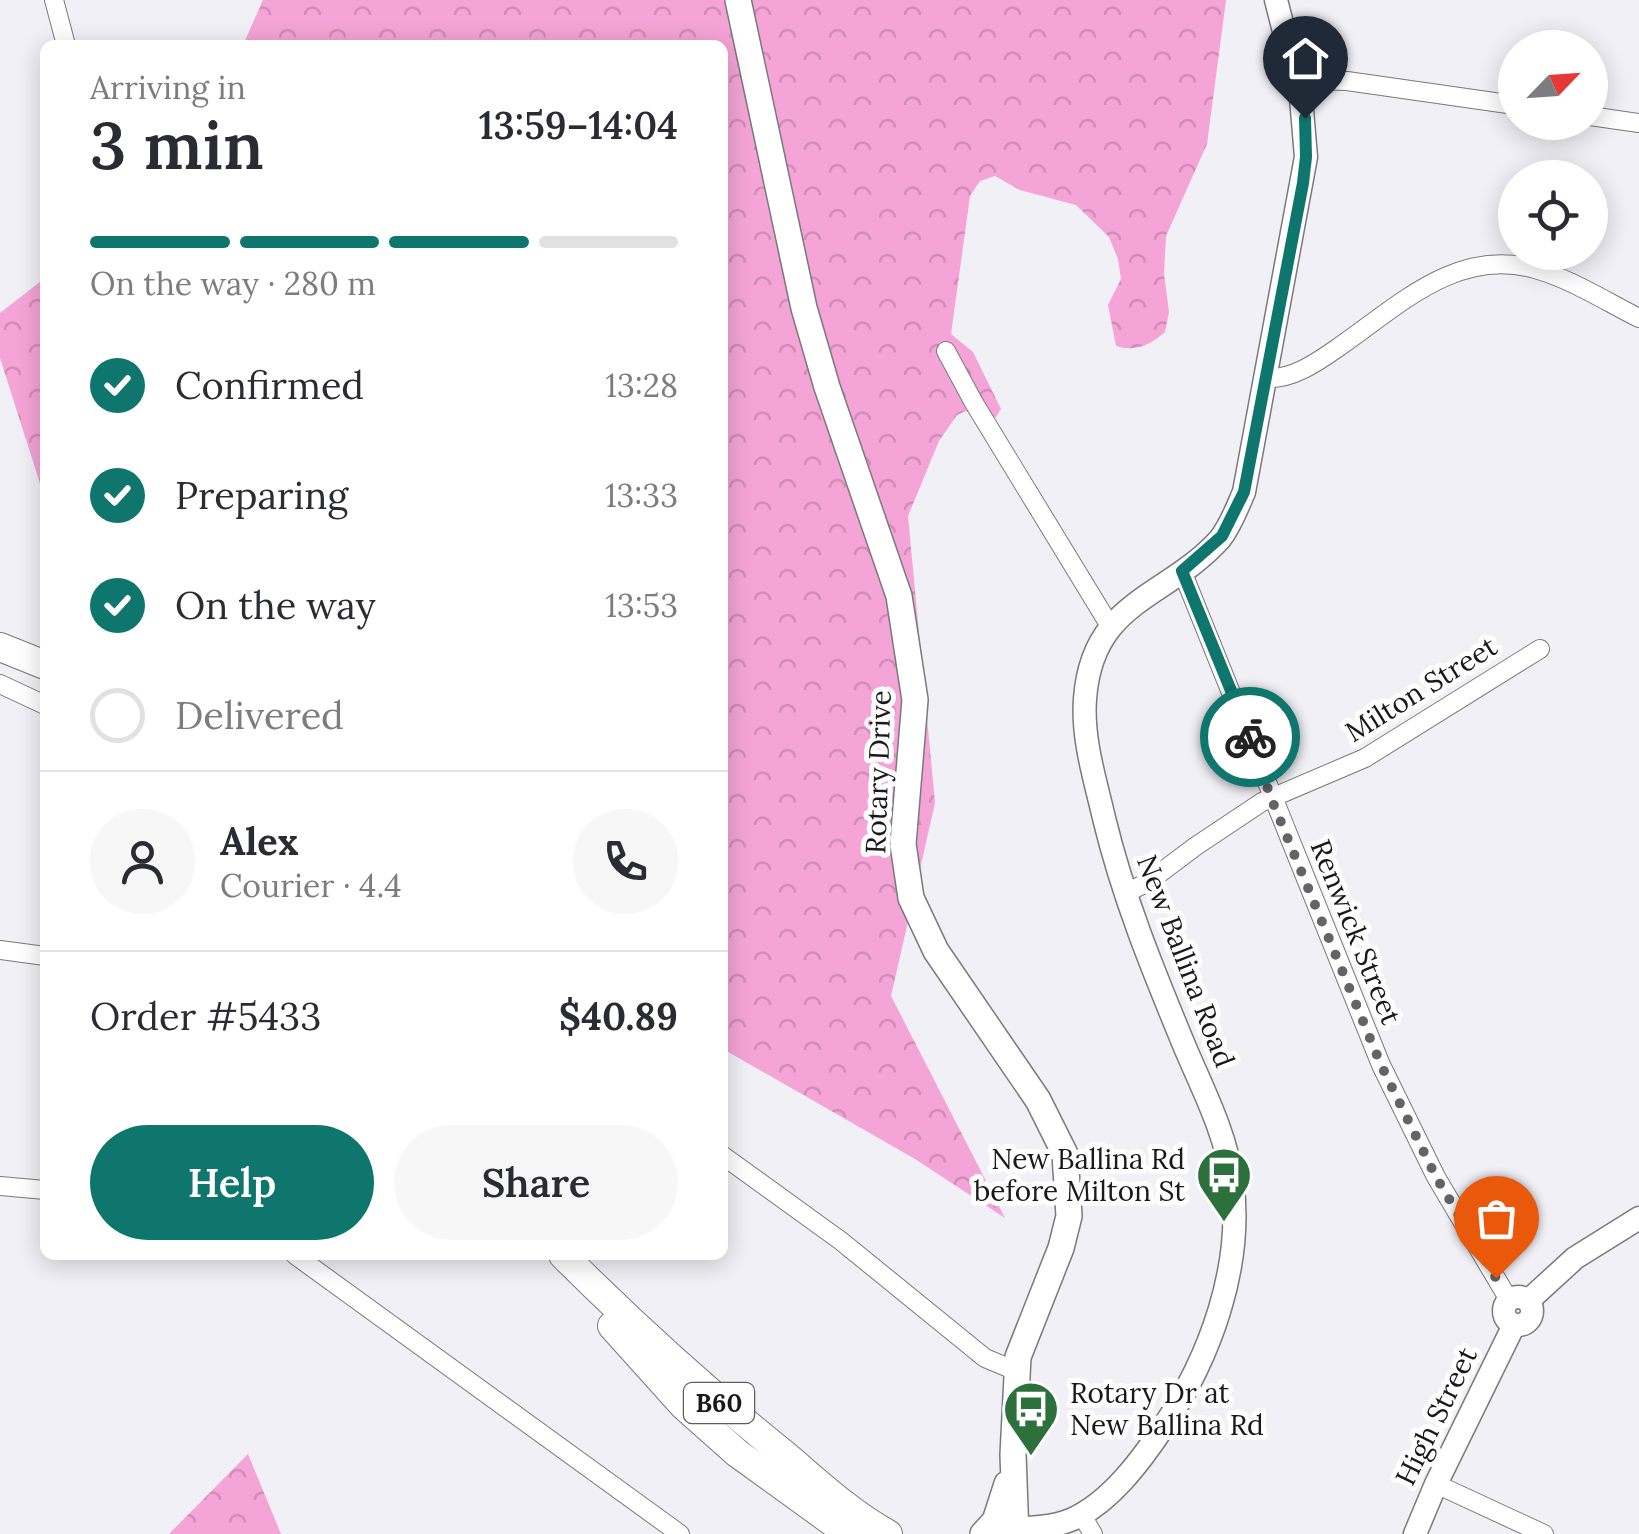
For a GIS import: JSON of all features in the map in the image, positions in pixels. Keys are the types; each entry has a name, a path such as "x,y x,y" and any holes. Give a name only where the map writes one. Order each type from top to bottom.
{"main road":[{"name":"Rotary Drive","path":"738,0 804,308 899,596 915,700 903,844 910,898 936,951 1038,1100 1065,1154 1069,1216 1022,1340 1016,1371 1013,1455 1000,1508 1003,1532"},
{"path":"0,647 40,664"},
{"name":"B60","path":"566,1260 622,1340 683,1404 737,1452 849,1534"},
{"name":"B60","path":"568,1260 720,1404 888,1534"}],"street":[{"path":"54,0 65,40"},
{"name":"New Ballina Road","path":"1003,1532 1087,1524 1134,1466 1168,1421 1194,1376 1220,1307 1234,1240 1232,1176 1224,1143 1124,894 1084,718 1089,675 1110,626 1222,536 1244,492 1306,157 1305,118 1276,0"},
{"path":"1296,83 1347,82 1498,103"},
{"path":"1608,118 1639,122"},
{"path":"1266,378 1290,374 1320,360 1427,285 1470,266 1500,263 1536,269 1639,318"},
{"path":"946,351 982,418 1110,626"},
{"name":"Renwick Street","path":"1182,571 1254,746 1271,798 1406,1119 1436,1177 1519,1301"},
{"name":"Milton Street","path":"1124,894 1148,882 1271,798 1364,758 1540,648"},
{"path":"0,684 40,703"},
{"path":"0,950 40,955"},
{"path":"728,1159 841,1241 985,1358 1016,1371"},
{"path":"0,1186 40,1190"},
{"path":"1519,1301 1575,1258 1639,1218"},
{"path":"302,1260 680,1534"},
{"name":"High Street","path":"1415,1534 1514,1325 1531,1319 1532,1310 1519,1301"},
{"path":"1436,1484 1544,1534"}],"green space":[{"path":"263,0 1226,0 1207,144 1166,236 1164,274 1169,312 1165,332 1142,346 1116,346 1108,305 1121,279 1118,259 1109,237 1076,205 1020,190 995,176 980,181 970,196 951,334 973,352 1001,409 996,417 978,417 966,411 957,415 939,441 908,516 935,803 891,996 1005,1218 915,1159 728,1052 728,40 245,40"},
{"path":"40,282 40,483 0,358 0,313"},
{"path":"248,1454 281,1534 169,1534"}],"way so far":[{"path":"1250,737 1271,798 1381,1065 1436,1177 1496,1278"}],"place":[{"name":"New Ballina Rd before Milton St","path":"1224,1224"},
{"name":"Rotary Dr at New Ballina Rd","path":"1031,1458"}],"route":[{"path":"1250,737 1182,571 1222,536 1244,492 1303,183 1305,118"}]}
